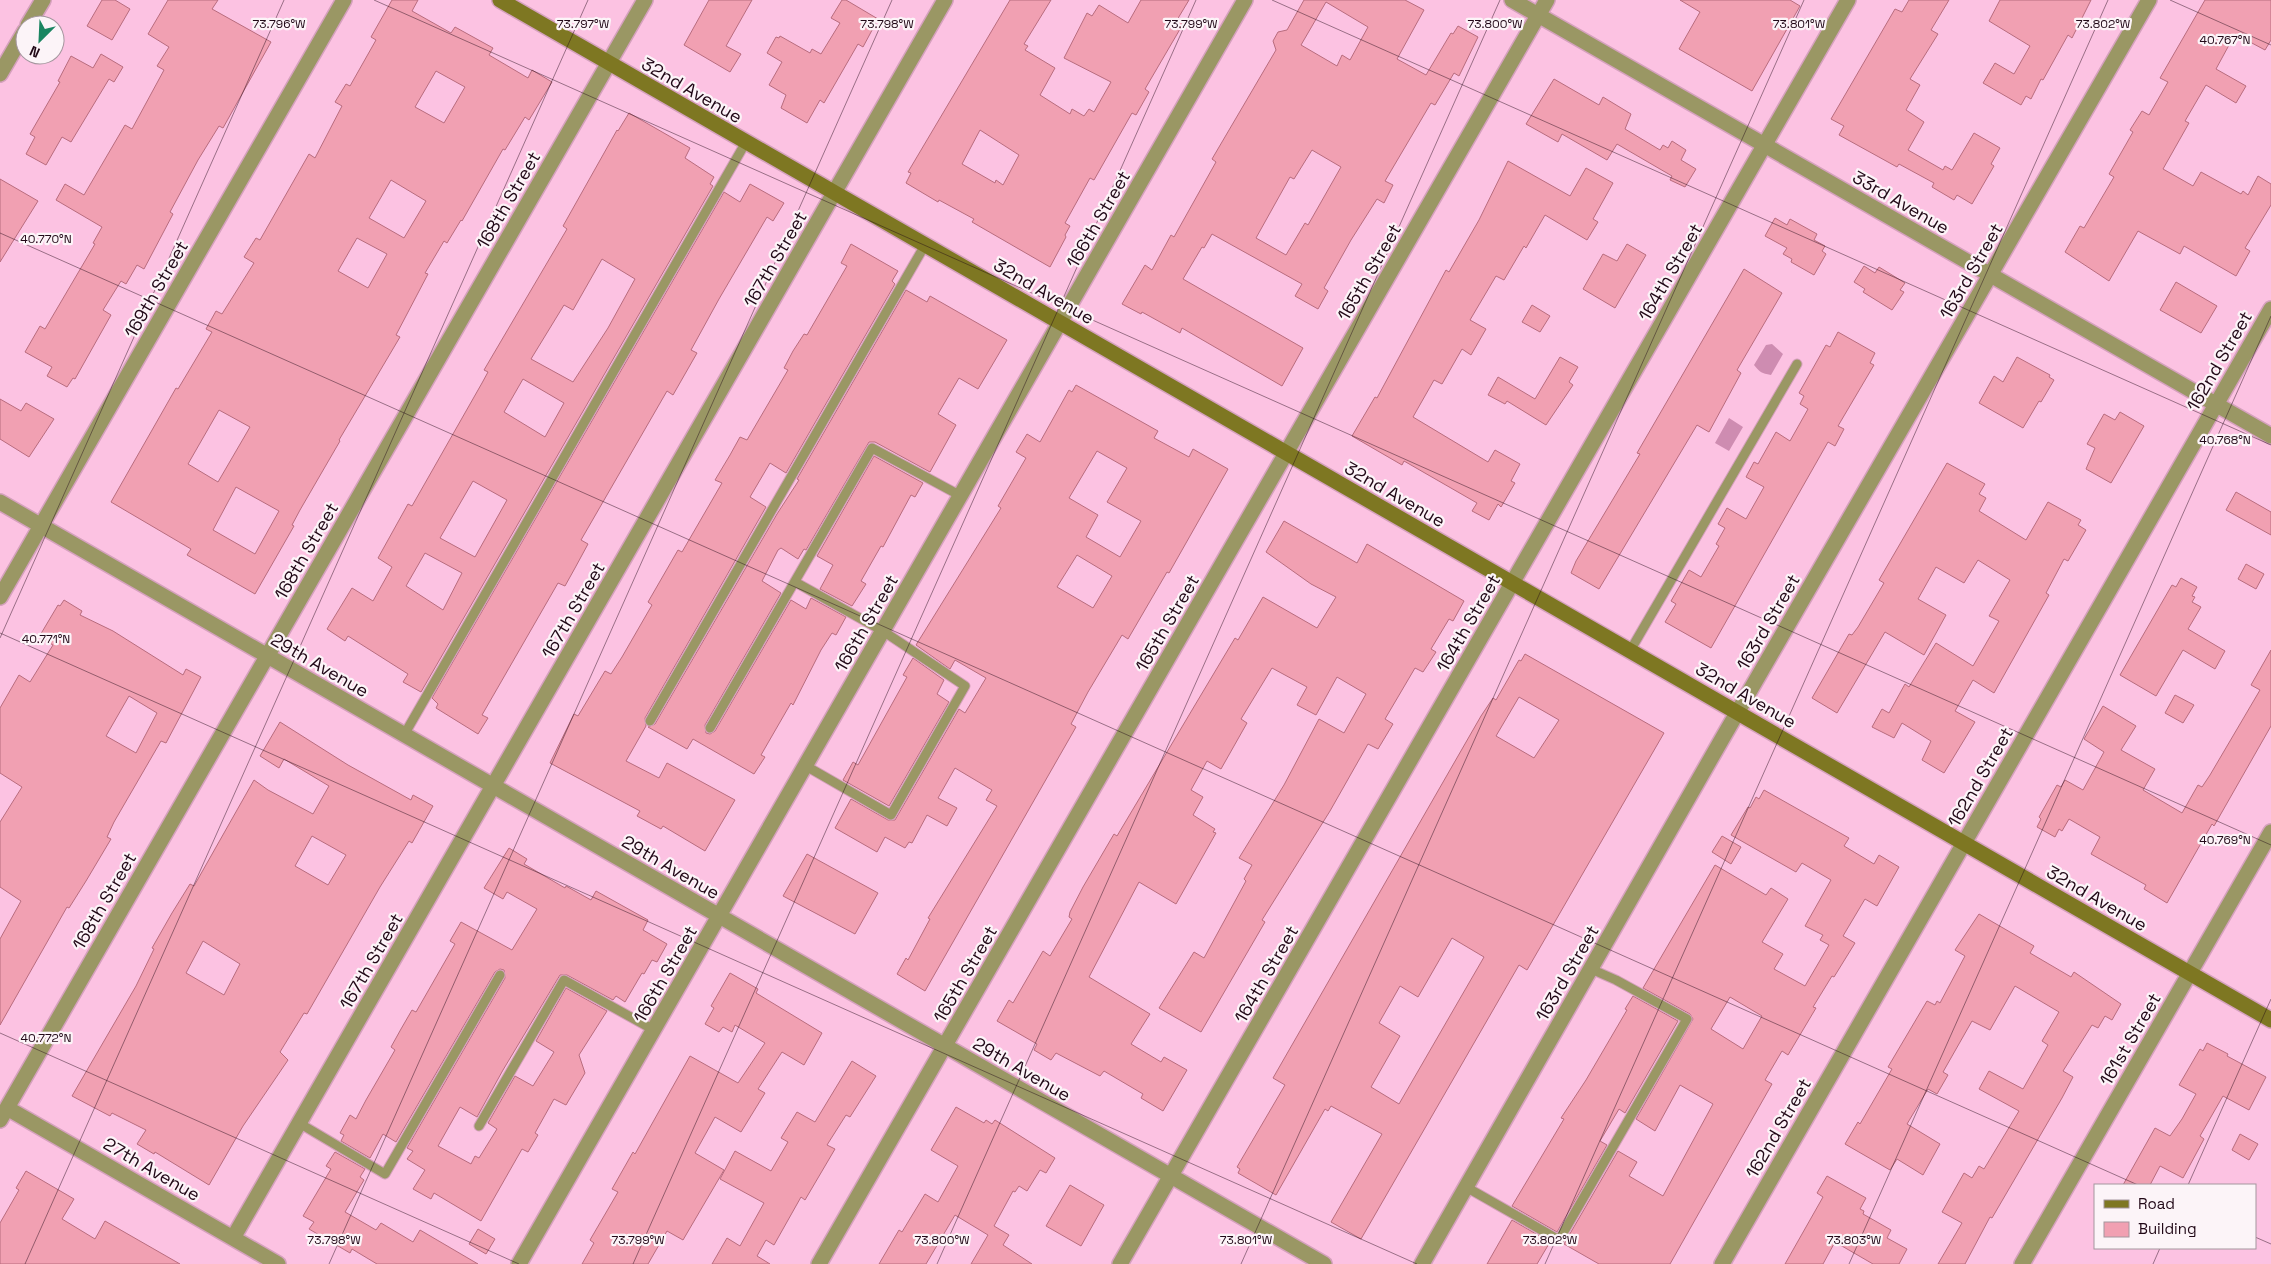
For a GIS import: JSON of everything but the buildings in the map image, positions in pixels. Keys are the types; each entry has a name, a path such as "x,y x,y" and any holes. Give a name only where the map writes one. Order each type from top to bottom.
{"street":[{"path":"34,15 43,0"},
{"name":"169th Street","path":"0,597 344,0"},
{"name":"32nd Avenue","path":"500,0 2271,1020"},
{"name":"168th Street","path":"3,1114 645,0"},
{"name":"167th Street","path":"233,1238 944,0"},
{"name":"166th Street","path":"520,1264 1246,0"},
{"name":"33rd Avenue","path":"1512,0 2271,436"},
{"name":"165th Street","path":"819,1264 1547,0"},
{"name":"164th Street","path":"1120,1264 1848,0"},
{"name":"163rd Street","path":"1422,1264 2149,0"},
{"path":"0,74 15,48"},
{"name":"162nd Street","path":"1722,1264 2271,309"},
{"name":"29th Avenue","path":"0,502 1324,1264"},
{"name":"161st Street","path":"2022,1264 2271,832"},
{"name":"27th Avenue","path":"3,1114 278,1264"}],"lane":[{"path":"404,735 746,142"},
{"path":"650,722 925,245"},
{"path":"1630,651 1797,364"},
{"path":"710,728 872,448 961,496"},
{"path":"796,582 883,631 966,686 891,815 806,766"},
{"path":"1466,1187 1559,1240 1688,1019 1616,980 1591,969"},
{"path":"299,1123 385,1174 500,975"},
{"path":"479,1126 564,980 654,1030"}],"shaded area":[{"path":"1772,344 1783,354 1771,375 1761,372 1754,365 1766,345"},
{"path":"1729,418 1743,427 1729,451 1715,443"}]}
